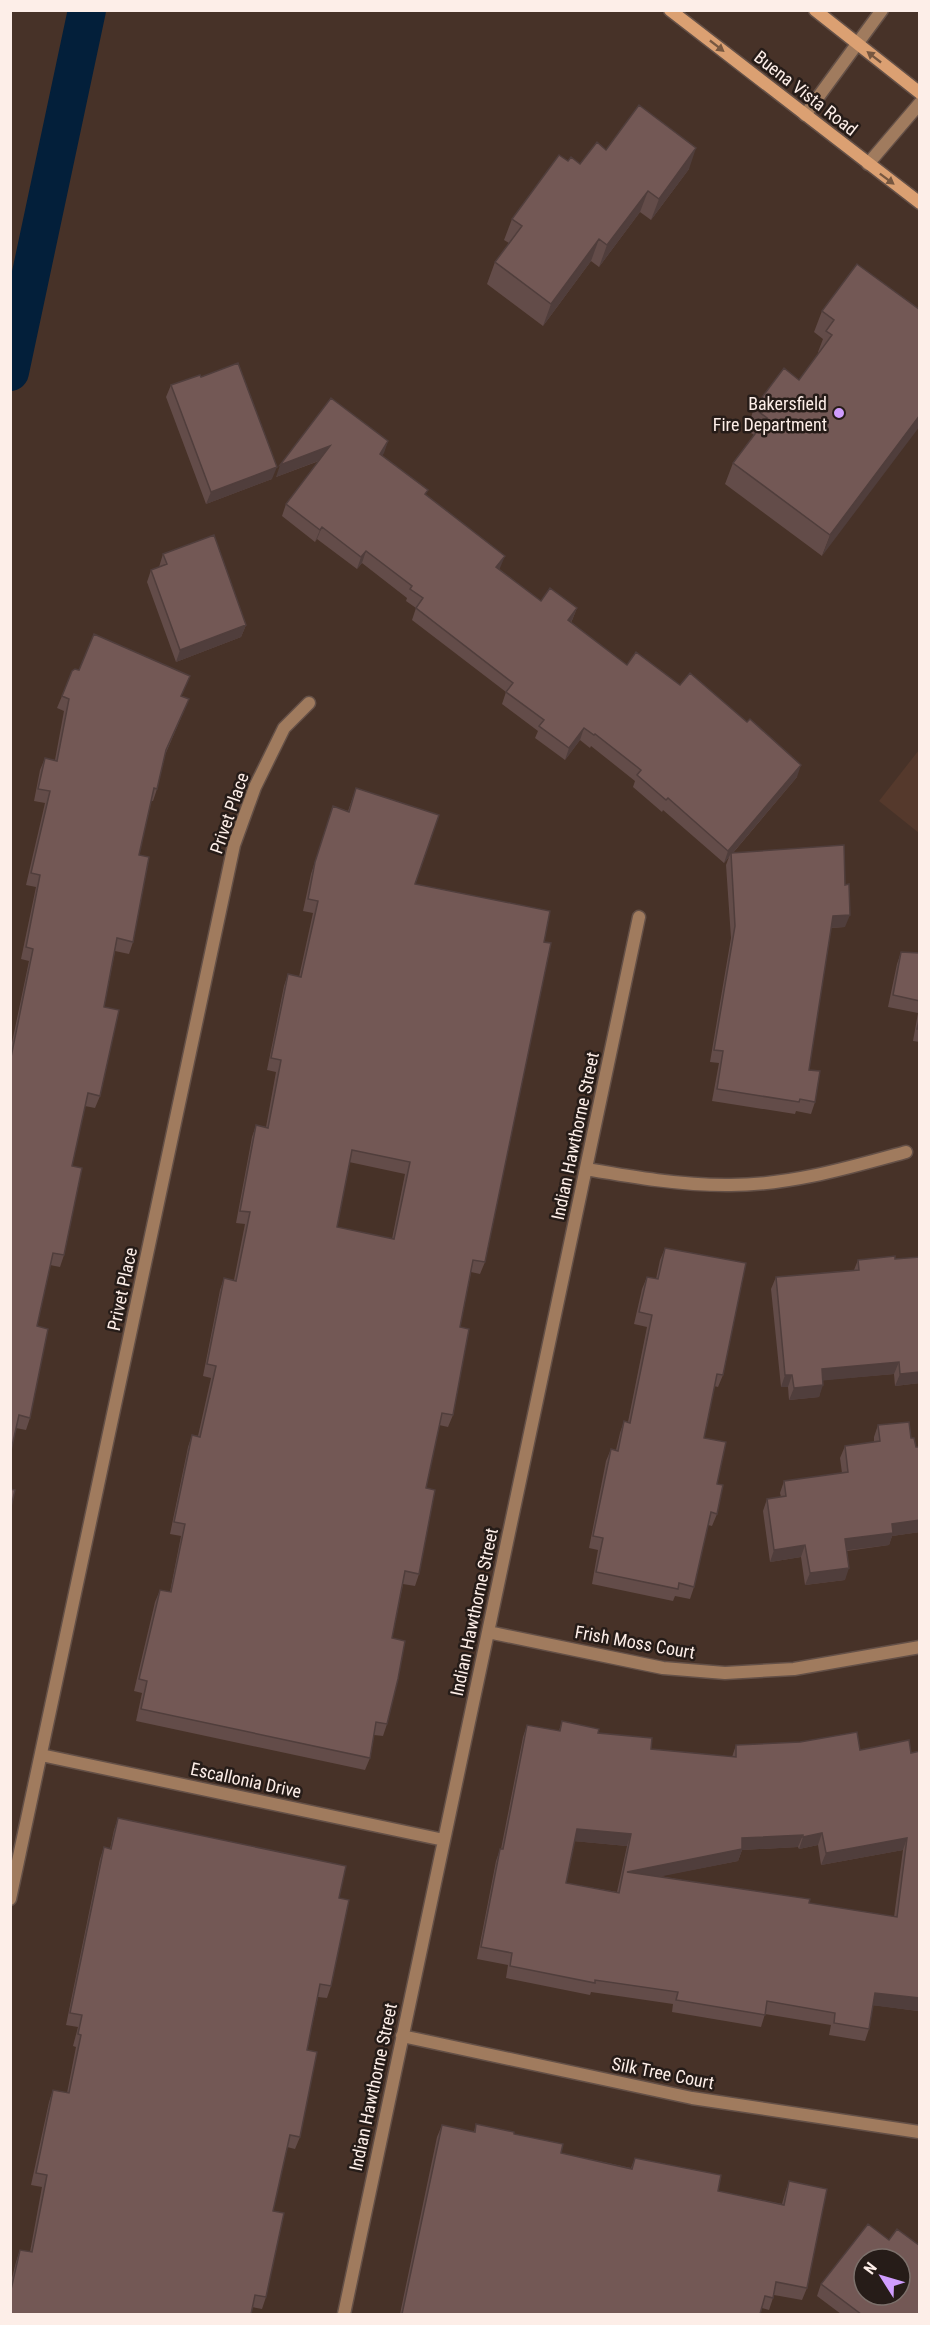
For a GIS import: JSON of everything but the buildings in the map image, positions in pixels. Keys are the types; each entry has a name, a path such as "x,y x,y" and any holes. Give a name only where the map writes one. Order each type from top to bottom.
{"main road":[{"name":"Buena Vista Road","path":"670,10 920,203"},
{"path":"814,10 920,93"}],"street":[{"path":"805,115 882,10"},
{"path":"868,164 920,103"},
{"name":"Privet Place","path":"10,1899 234,845 255,787 284,728 309,703"},
{"name":"Indian Hawthorne Street","path":"344,2314 639,917"},
{"path":"586,1169 661,1182 729,1185 794,1179 846,1169 906,1152"},
{"name":"Frish Moss Court","path":"488,1632 663,1668 725,1673 794,1669 920,1647"},
{"name":"Escallonia Drive","path":"41,1755 444,1840"},
{"name":"Silk Tree Court","path":"402,2036 692,2098 919,2132"}],"shaded area":[{"path":"919,750 919,833 879,801"}],"waterway":[{"path":"10,372 87,10"}],"place":[{"name":"Bakersfield Fire Department","path":"839,413"}]}
